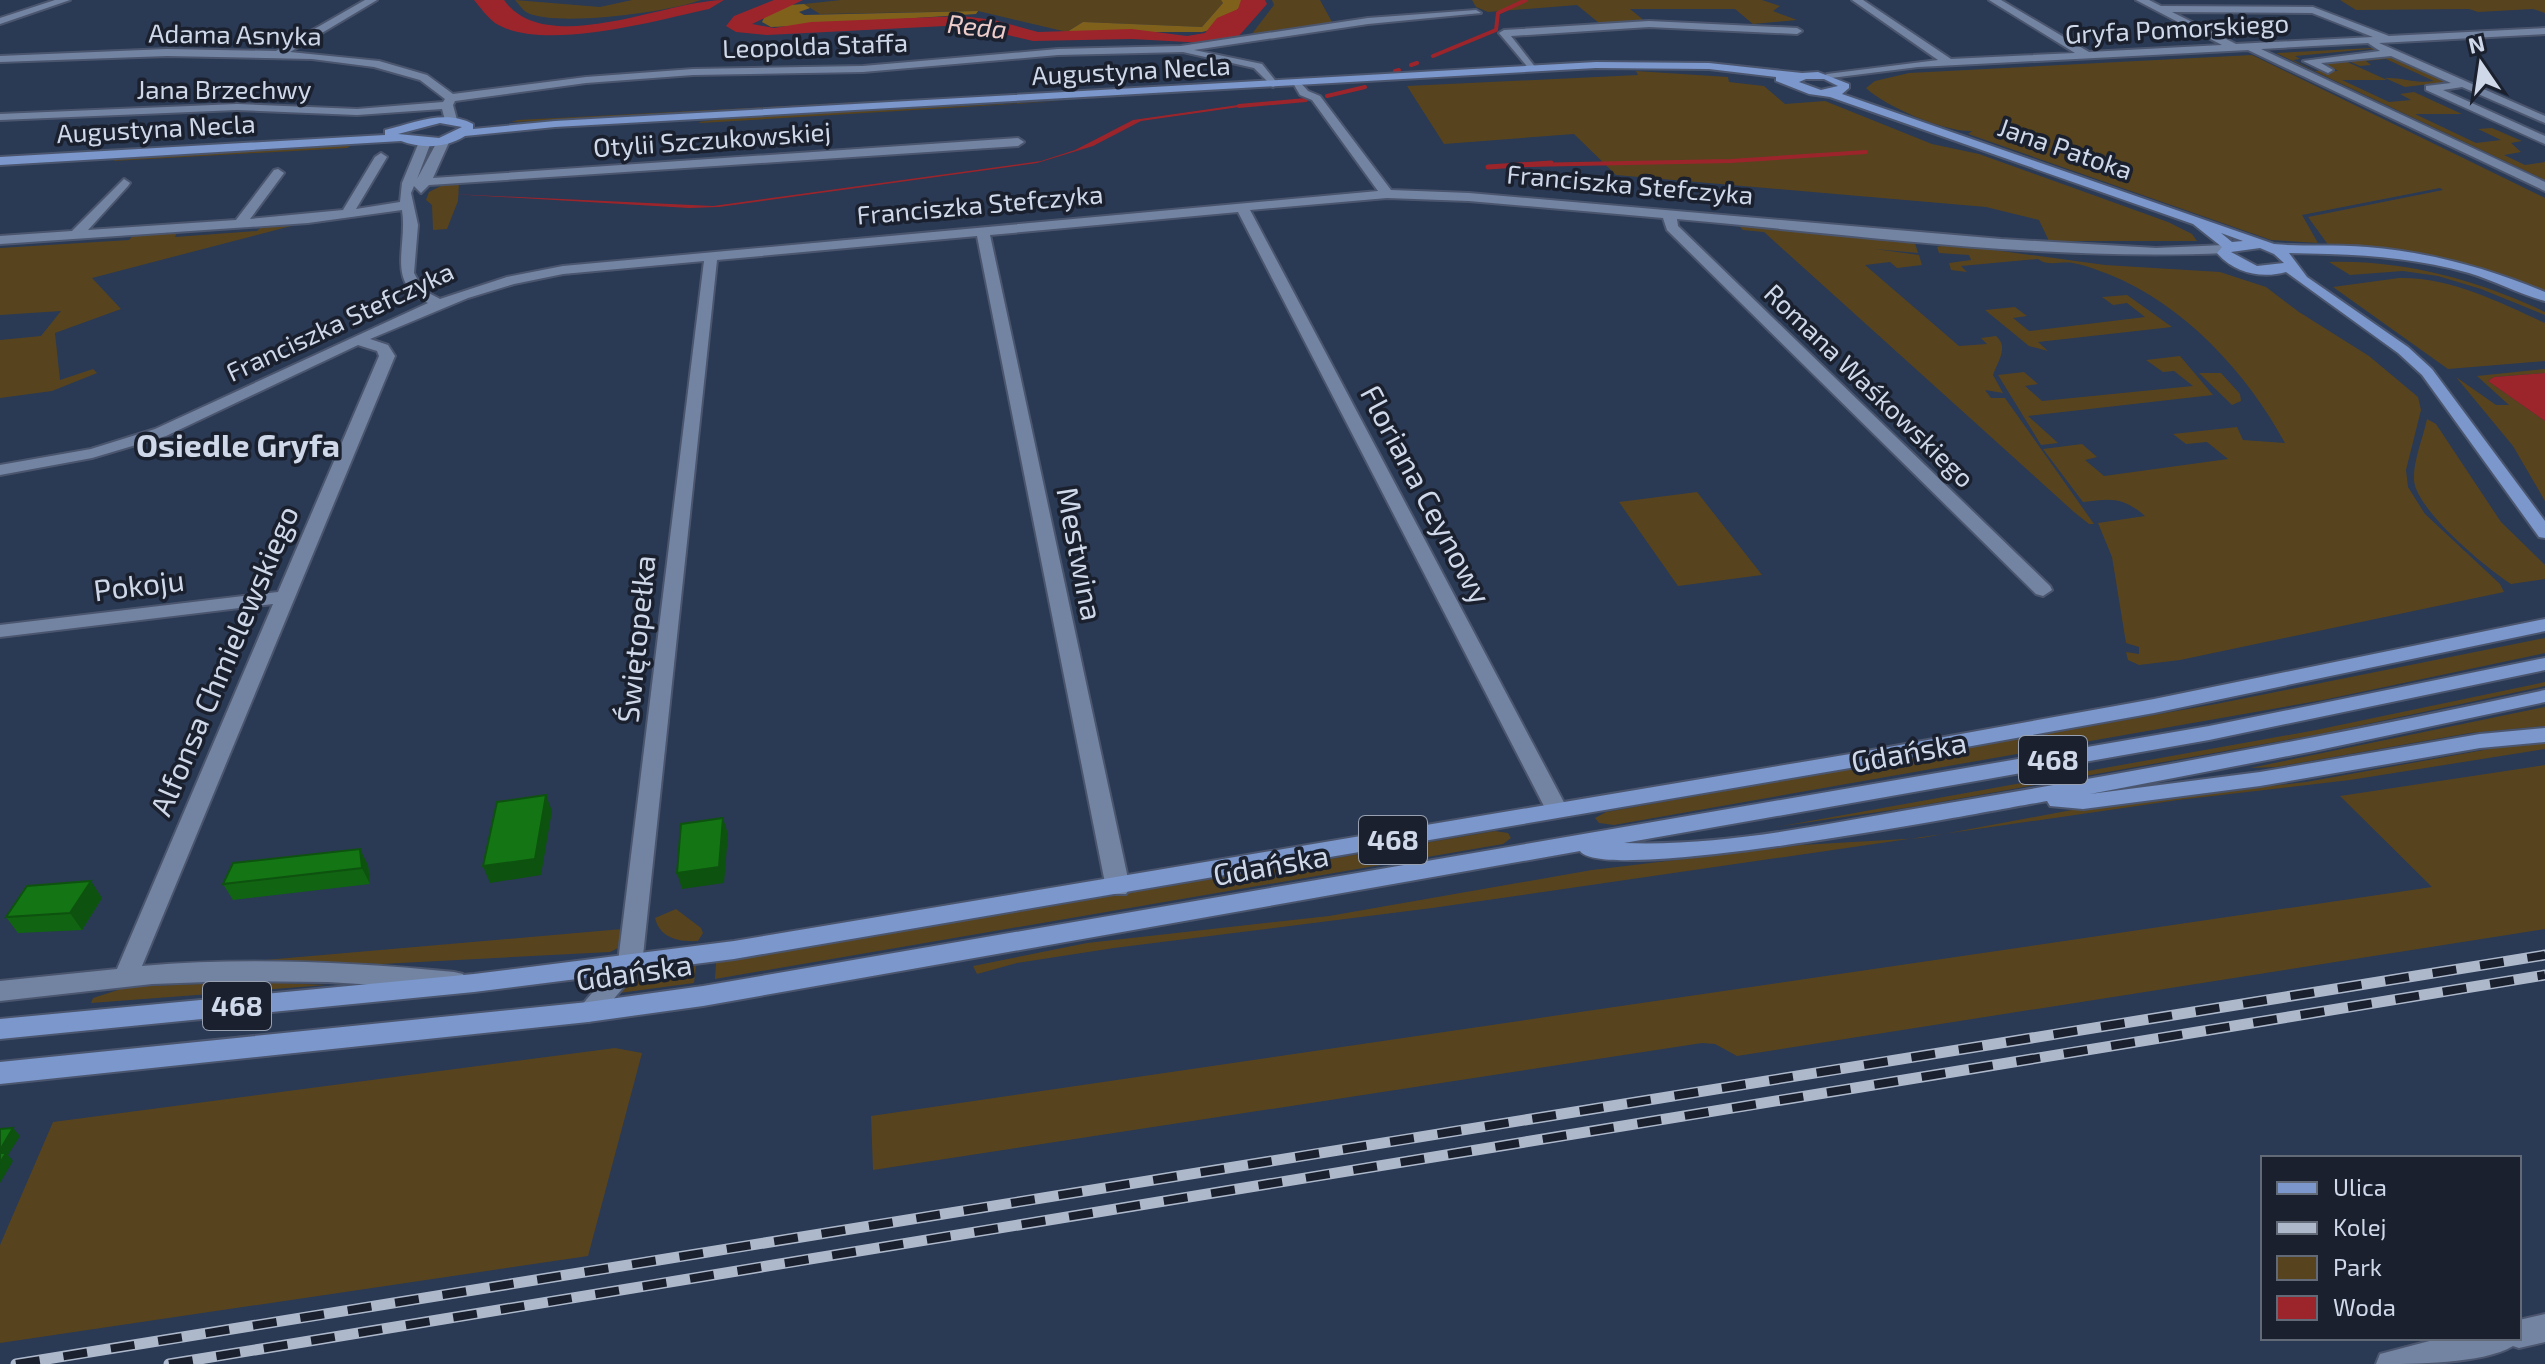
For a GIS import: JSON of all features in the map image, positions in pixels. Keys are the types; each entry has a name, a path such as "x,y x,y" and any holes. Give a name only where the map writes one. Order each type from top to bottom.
{"main road":[{"name":"Augustyna Necla","path":"467,130 1531,68 1642,64 1709,66 1796,79"},
{"name":"Jana Patoka","path":"1796,79 1827,77 1879,108"},
{"name":"Jana Patoka","path":"1796,79 1809,91 1829,93 1879,108 2198,221 2227,248 2226,257 2353,318"},
{"path":"1829,93 1842,85"},
{"path":"404,134 430,121 451,120 467,130"},
{"path":"404,134 425,142 444,140 467,130"},
{"name":"Augustyna Necla","path":"0,161 404,134"},
{"path":"2198,221 2227,229 2286,255 2291,266 2353,318 2403,350 2441,388 2545,533"},
{"path":"2227,248 2342,249 2423,259 2502,280 2545,297"},
{"path":"2247,267 2274,271 2337,258 2413,265 2483,282 2545,308"},
{"name":"Gdańska","path":"0,1029 630,965 1118,888 2154,706 2545,625"},
{"name":"Gdańska","path":"0,1073 588,1012 875,968 2209,733 2545,664"},
{"path":"1559,847 1639,853 1802,834 2014,800 2400,728 2545,696"},
{"path":"2014,800 2083,802 2285,776 2480,741 2545,735"}],"street":[{"path":"0,21 65,0"},
{"path":"278,54 372,0"},
{"path":"1857,0 1950,63"},
{"path":"1994,0 2087,56"},
{"path":"2141,0 2236,48"},
{"path":"2159,9 2313,10 2389,40"},
{"name":"Leopolda Staffa","path":"449,102 647,75 863,69 1058,52 1181,49 1368,21 1476,13"},
{"path":"1531,68 1504,33 1649,24 1797,31"},
{"name":"Gryfa Pomorskiego","path":"1827,77 1950,63 2545,31"},
{"path":"1255,40 1251,50 1258,66 1273,84"},
{"path":"2366,41 2545,120"},
{"path":"2250,47 2545,187"},
{"name":"Leopolda Staffa","path":"1181,49 1220,61 1258,66"},
{"path":"2328,70 2308,61 2394,53"},
{"name":"Adama Asnyka","path":"0,59 278,54 355,61 416,73 446,89 449,102"},
{"name":"Gryfa Pomorskiego","path":"1842,85 1859,73"},
{"path":"1298,83 1304,93 1316,98 1387,194"},
{"path":"2465,85 2430,88 2545,140"},
{"path":"449,102 451,120"},
{"path":"430,121 449,102"},
{"name":"Jana Brzechwy","path":"0,117 211,107 357,112 449,102"},
{"path":"0,240 240,224 409,205 425,181 444,140"},
{"path":"425,142 405,193 409,205 412,247 407,273 417,293 436,302"},
{"name":"Otylii Szczukowskiej","path":"408,183 1018,142"},
{"path":"350,213 349,207 381,157"},
{"path":"240,224 278,173"},
{"path":"76,235 124,183"},
{"name":"Franciszka Stefczyka","path":"0,470 68,459 163,432 436,302 530,274 1242,207 1387,194 1669,214 2247,267"},
{"name":"Floriana Ceynowy","path":"1242,207 1557,810"},
{"name":"Romana Waśkowskiego","path":"1669,214 1672,227 2043,590"},
{"name":"Mestwina","path":"983,231 1118,888"},
{"name":"Franciszka Stefczyka","path":"2109,254 2195,253 2227,248"},
{"name":"Świętopełka","path":"630,965 652,795 711,256"},
{"name":"Alfonsa Chmielewskiego","path":"125,979 387,356 383,348 359,340"},
{"name":"Pokoju","path":"0,631 286,597"},
{"path":"588,1012 630,965"},
{"name":"Gdańska","path":"0,991 125,979 263,971 377,974 474,983"},
{"path":"2521,1334 2545,1328"},
{"path":"2391,1364 2493,1340"}],"green space":[{"path":"515,0 600,7 632,0 701,0 640,13 563,19 528,13"},
{"path":"841,0 1221,0 1223,3 1202,27 1083,22 1067,32 978,11 820,14 804,4"},
{"path":"1272,0 1320,0 1332,22 1248,39 1274,5"},
{"path":"1472,0 1762,0 1780,6 1773,11 1797,20 1753,24 1735,9 1630,9 1646,22 1599,23 1577,5 1488,12 1476,7"},
{"path":"2340,0 2545,0 2545,13 2533,9 2478,12 2469,9 2356,10"},
{"path":"2372,48 2380,52 2370,49 2295,56 2300,59 2293,60 2315,71 2338,71 2323,62 2343,60 2387,80 2342,80 2389,102 2411,100 2400,94 2414,92 2462,114 2415,114 2476,143 2501,140 2478,129 2492,128 2522,141 2511,143 2521,152 2504,155 2525,165 2545,162 2545,180 2276,53"},
{"path":"2252,55 2545,198 2545,293 2459,263 2329,246 2308,217 2443,190 2440,188 2302,215 2318,243 2271,240 1968,134 1972,131 1915,117 1866,88 1875,81 1909,73"},
{"path":"2391,56 2446,82 2405,87 2385,78 2434,81 2386,59 2366,61 2371,65 2360,66 2346,60"},
{"path":"1636,71 1728,77 1729,82 1764,86 1785,104 1825,101 1932,144 1979,154 2168,222 2192,234 2197,241 2049,241 2039,220 1986,207 1616,175 1574,134 1444,144 1407,86 1638,75"},
{"path":"1206,84 607,118 511,122 518,120"},
{"path":"1064,101 701,123 698,122 740,117"},
{"path":"356,143 347,148 114,161 116,158"},
{"path":"459,183 458,201 447,229 433,230 432,205 426,200 429,192 443,185"},
{"path":"295,225 92,278 121,309 55,333 60,380 93,369 97,373 52,391 0,398 0,340 41,336 61,311 0,315 0,248 129,240 134,234 178,231 175,237"},
{"path":"1739,226 1915,243 1918,253 1875,249 1919,255 1922,265 1897,268 1890,262 1865,265 1959,346 1987,344 1981,338 1996,336 2000,340 2001,354 1993,375 2003,393 1985,390 1991,398 2005,398 2094,524 2089,524 2074,512 1764,232 1743,230"},
{"path":"1950,244 2105,265 2220,272 2266,287 2299,312 2369,356 2418,397 2421,410 2406,470 2408,487 2425,514 2500,584 2504,592 2180,660 2139,665 2128,660 2126,652 2139,654 2139,647 2126,643 2112,557 2098,523 2145,516 2117,500 2083,502 2043,449 2082,444 2097,457 2085,460 2104,476 2228,459 2207,442 2186,444 2173,434 2237,427 2243,440 2285,443 2252,391 2211,344 2162,303 2136,287 2082,265 2046,263 2038,259 1961,266 1967,272 1951,270 1949,263 1971,260 1969,255 1939,253 1937,247"},
{"path":"2329,262 2385,264 2440,274 2493,290 2545,312 2545,315 2481,289 2438,276 2403,271 2350,275"},
{"path":"2399,278 2456,286 2545,323 2545,361 2448,369 2333,287"},
{"path":"2127,295 2172,327 2038,342 2048,351 2029,346 1985,310 2015,307 2027,316 2013,318 2029,331 2145,317 2127,303 2113,305 2102,297"},
{"path":"2180,356 2213,395 2028,416 2058,443 2041,445 1998,375 2024,372 2038,384 2025,386 2042,401 2193,386 2174,371 2163,372 2146,360"},
{"path":"2545,369 2545,373 2494,377 2488,381 2545,421 2545,501 2513,446 2456,377 2496,405 2509,405 2477,376"},
{"path":"2199,373 2221,373 2240,394 2241,401 2232,405"},
{"path":"2427,419 2436,424 2501,522 2545,565 2545,579 2511,584 2470,552 2426,507 2418,492 2414,473"},
{"path":"1697,492 1762,575 1678,586 1619,502"},
{"path":"2545,638 2545,653 2323,700 1614,825 1599,823 1595,818 1606,812 2216,704"},
{"path":"2545,682 2545,686 2320,734 1912,807 1776,827 2316,730"},
{"path":"2545,707 2545,726 2470,733 2276,767 2250,768"},
{"path":"2545,743 2545,749 2350,780 2178,800 1944,834 2093,806 2306,782 2517,744"},
{"path":"2545,765 2545,929 1737,1056 1715,1044 1702,1043 873,1170 871,1116 2432,887 2340,796"},
{"path":"1495,831 1508,833 1511,838 1503,844 715,979 716,963"},
{"path":"1911,839 1432,908 1114,948 1017,963 977,974 973,966 1087,943 1329,916 1592,870 1801,845"},
{"path":"676,909 701,928 703,933 698,941 678,940 661,931 655,918"},
{"path":"622,929 618,948 610,952 382,964 265,960"},
{"path":"696,966 694,983 619,993 614,990 631,975"},
{"path":"251,982 327,985 91,1003 93,998 127,987"},
{"path":"615,1048 642,1053 588,1256 0,1343 0,1245 53,1122"}],"shaded area":[{"path":"1221,0 1247,0 1218,28 1202,32 1067,32 1083,22 1202,27 1223,3"},
{"path":"804,4 810,8 799,12 804,15 978,11 976,14 795,26 771,27 762,22 765,16 790,5"}],"water":[{"path":"474,0 504,0 523,17 548,25 577,26 724,0 709,9 631,26 570,35 541,35 516,31 495,23"},
{"name":"Reda","path":"774,0 803,0 752,24 774,28 811,22 962,16 994,20 1038,32 1132,29 1187,36 1205,33 1217,18 1238,9 1241,0 1265,0 1267,4 1238,37 1205,43 1132,39 1033,41 965,25 767,35 736,32 726,26 734,16"},
{"path":"1253,105 1141,121 1093,146 1037,163 719,207 689,208 451,194 713,206 1041,161 1075,150 1133,120"},
{"path":"2545,373 2545,421 2488,381 2494,377"}],"building":[{"path":"546,795 535,859 483,866 497,802"},
{"path":"723,818 719,867 677,873 681,824"},
{"path":"360,849 362,868 223,884 233,863"},
{"path":"91,881 70,913 6,917 27,886"},
{"path":"13,1128 0,1150 0,1129"}],"waterway":[{"path":"1433,56 1496,30 1498,13 1526,0"},
{"path":"1411,65 1417,63"},
{"path":"1395,71 1399,70"},
{"path":"1327,96 1365,87"},
{"path":"1239,106 1306,100"},
{"path":"1520,165 1731,161 1866,152"},
{"path":"1520,165 1551,163"},
{"path":"1488,167 1520,165"}],"railway":[{"path":"16,1364 2545,955 2540,956"},
{"path":"169,1364 2545,975"}],"district":[{"name":"Osiedle Gryfa","path":"238,446"}]}
